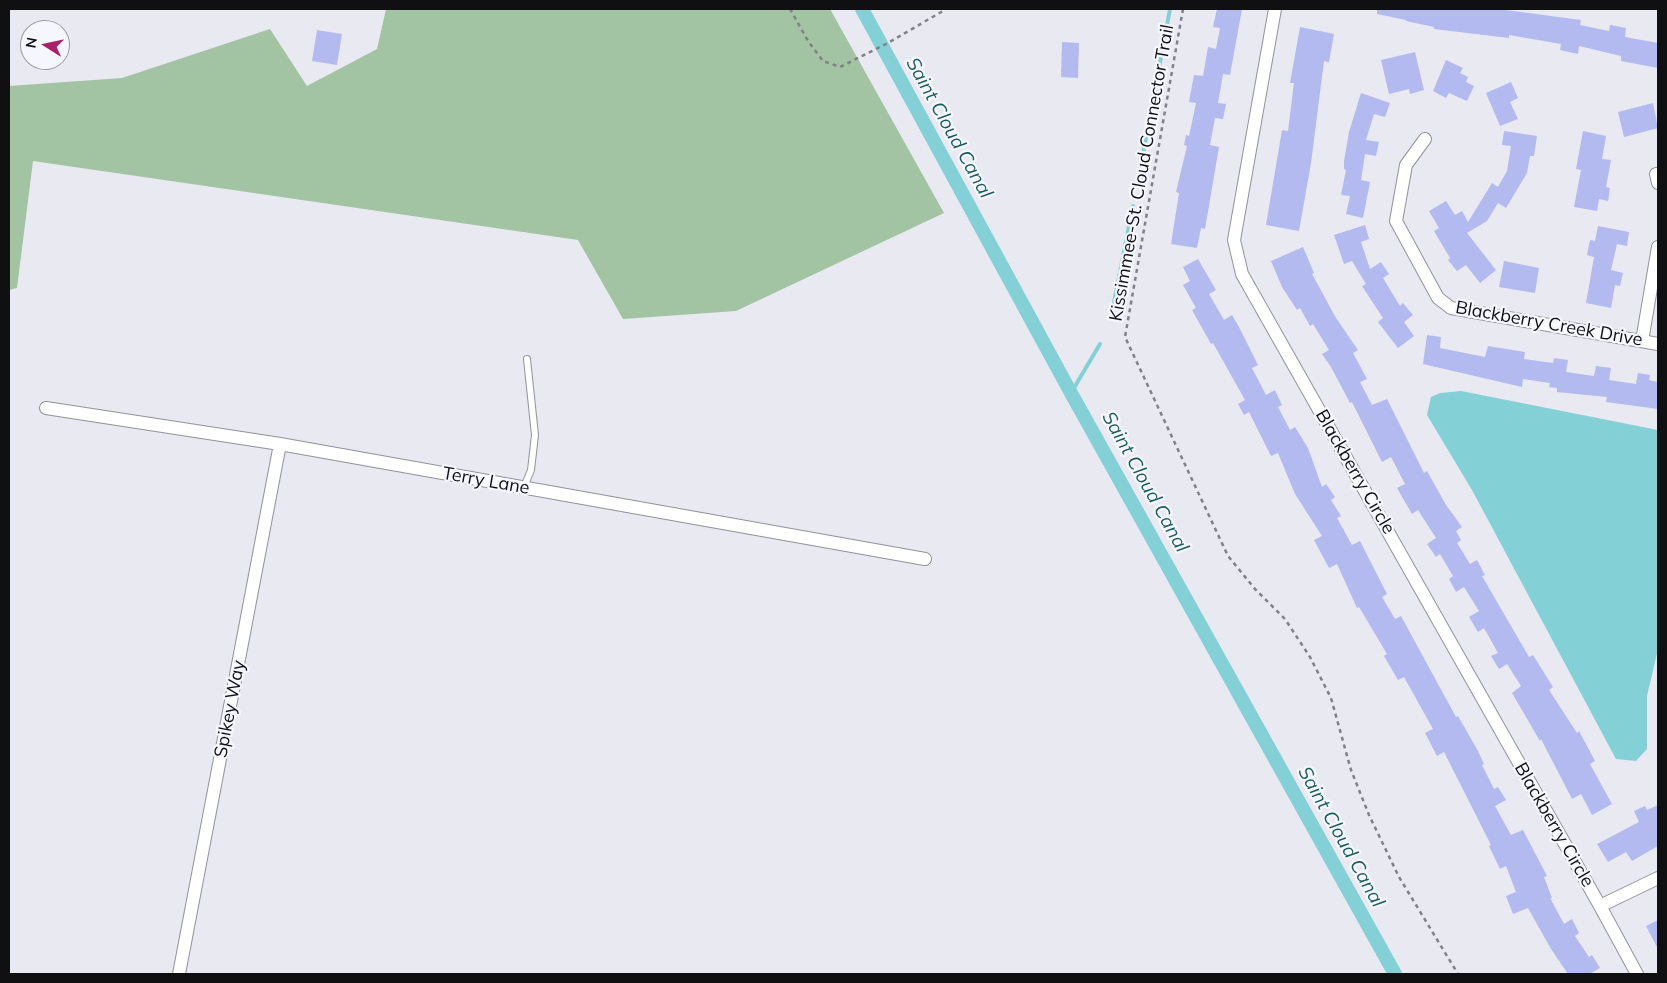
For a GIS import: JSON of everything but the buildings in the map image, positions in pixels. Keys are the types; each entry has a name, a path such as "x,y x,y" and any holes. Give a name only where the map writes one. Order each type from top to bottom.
{"street":[{"name":"Blackberry Circle","path":"1275,9 1234,240 1242,274 1600,906 1636,974"},
{"name":"Blackberry Creek Drive","path":"1425,139 1406,165 1396,221 1438,298 1451,308 1658,344"},
{"path":"1642,341 1658,247"},
{"name":"Terry Lane","path":"46,408 280,444 925,559"},
{"name":"Spikey Way","path":"179,974 280,444"},
{"name":"Blackberry Circle","path":"1600,906 1658,878"}],"lane":[{"path":"524,487 531,470 535,435 527,359"}],"path":[{"path":"790,9 808,41 823,61 832,66 840,67 886,44 943,11"},
{"name":"Kissimmee-St. Cloud Connector Trail","path":"1183,9 1125,337 1228,556 1255,589 1285,619 1310,657 1330,698 1351,770 1369,815 1399,877 1458,974"}],"green space":[{"path":"386,9 830,9 944,213 736,311 623,319 578,240 33,161 17,288 9,290 9,86 122,78 270,29 307,86 377,49"}],"water":[{"path":"1461,391 1658,430 1658,649 1647,696 1647,749 1636,761 1616,759 1472,490 1427,415 1431,397 1440,393"}],"waterway":[{"name":"Saint Cloud Canal","path":"862,9 1071,393 1395,974"},
{"path":"1138,180 1170,9"},
{"path":"1113,308 1133,206"},
{"path":"1071,393 1100,344"}]}
